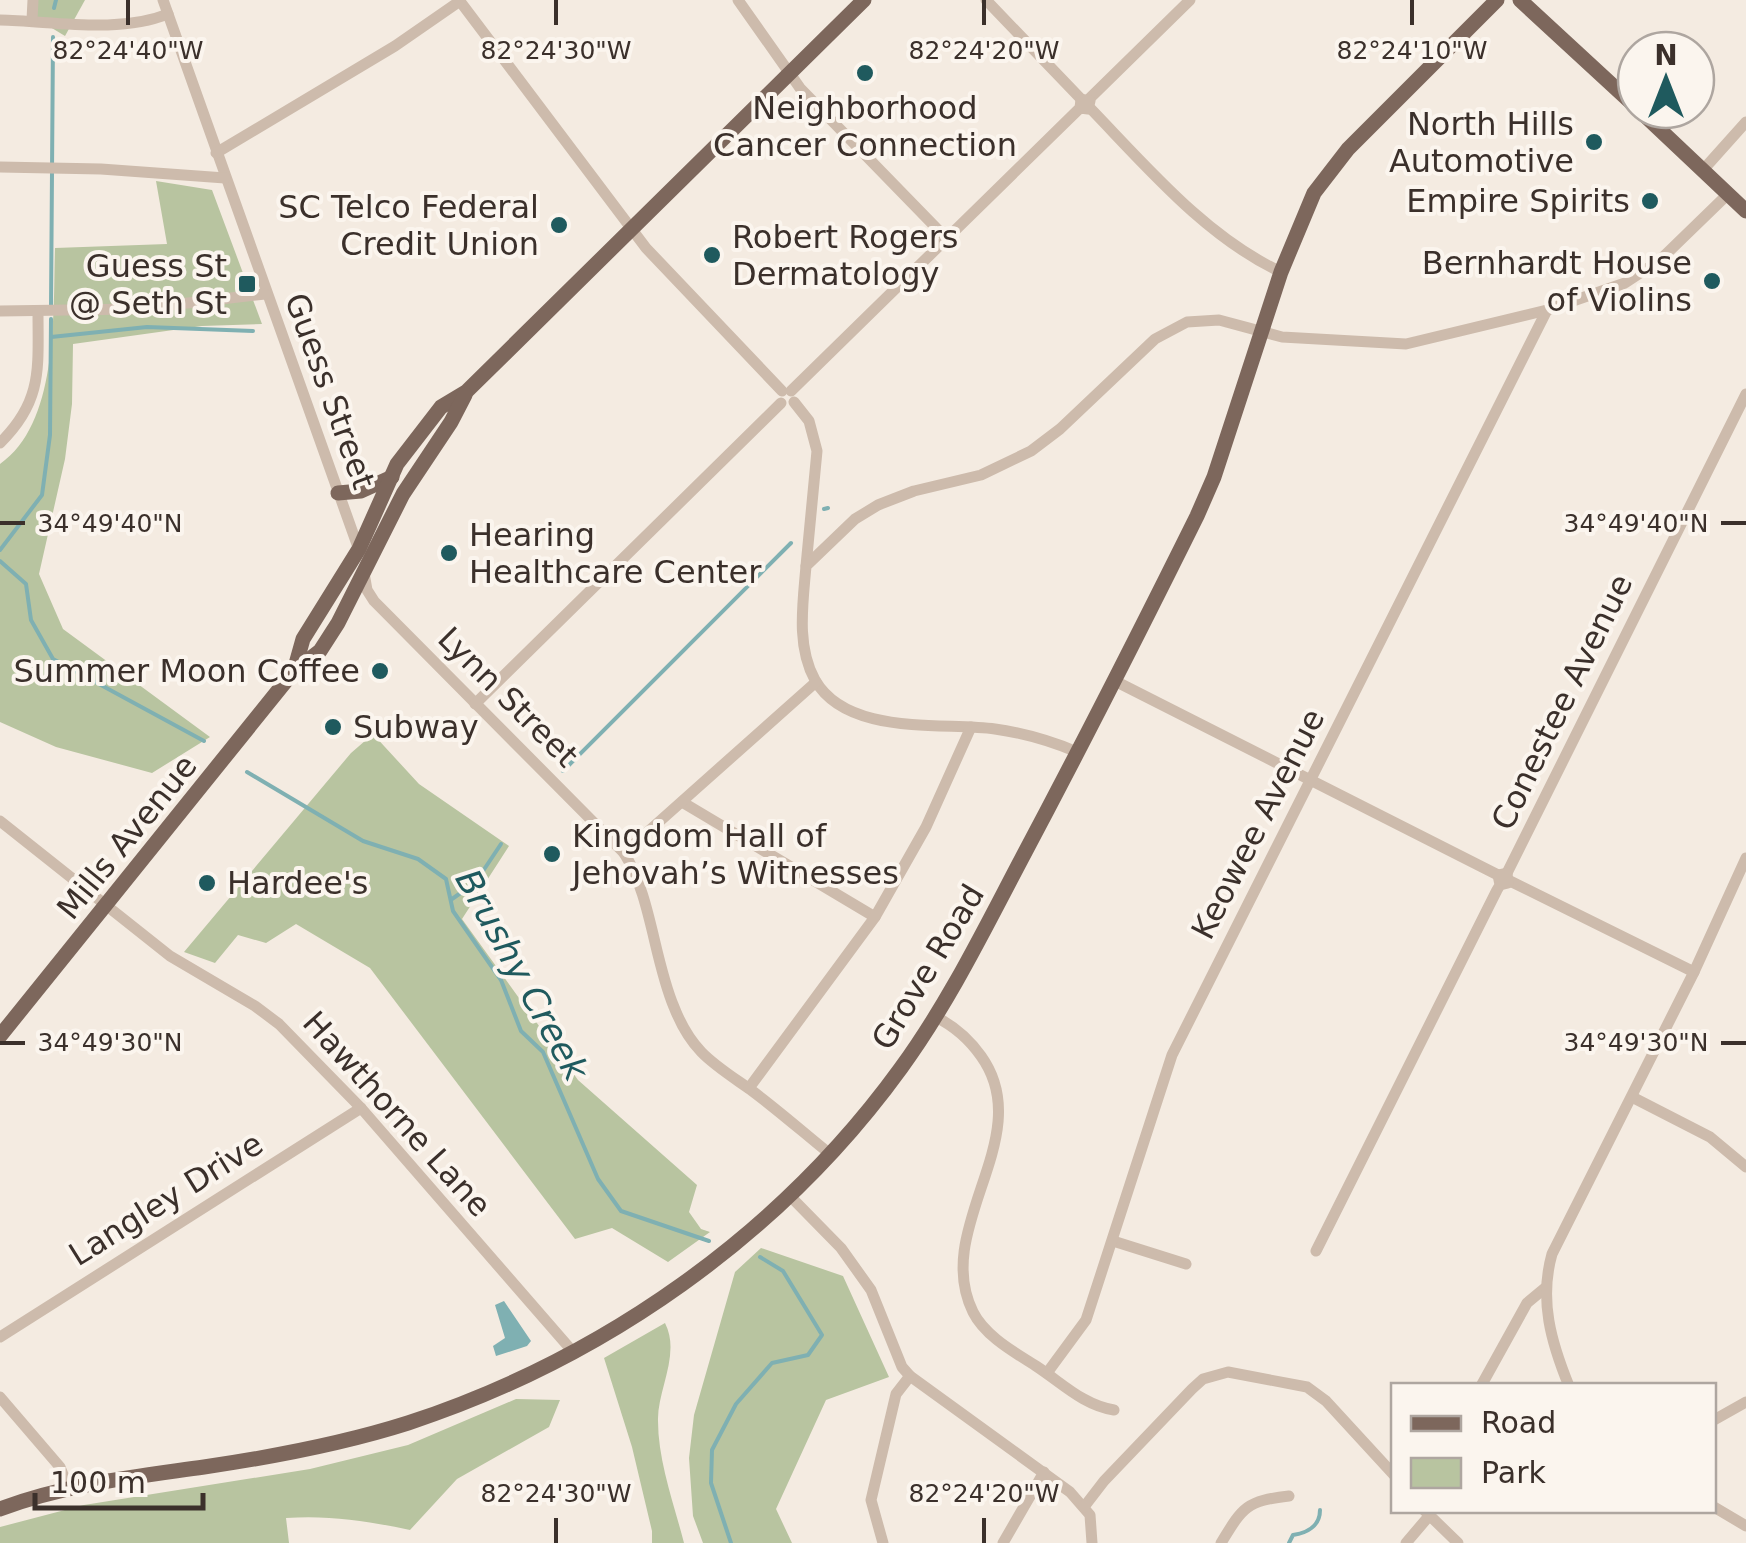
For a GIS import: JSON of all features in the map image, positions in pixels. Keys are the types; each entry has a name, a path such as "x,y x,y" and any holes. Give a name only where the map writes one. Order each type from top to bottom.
{"main road":[{"name":"Mills Avenue","path":"294,671 302,639 358,549 392,476 441,408 466,392 864,0"},
{"name":"Grove Road","path":"0,1509 68,1486 265,1457 344,1440 460,1404 574,1352 652,1306 711,1263 790,1196 900,1069 971,957 1115,680 1214,477 1281,272 1314,193 1334,165 1497,0"},
{"path":"1520,0 1616,88"},
{"path":"1661,130 1746,212"},
{"name":"Mills Avenue","path":"0,1036 294,671 320,650 364,574 403,494 451,422 466,392"},
{"path":"338,493 361,491 392,476"}],"street":[{"path":"32,20 33,0"},
{"name":"Guess Street","path":"163,0 364,574"},
{"path":"216,153 394,46 459,0 660,264 810,421 817,451 803,636 816,682 835,700 871,719 971,726 1077,752"},
{"path":"738,0 790,74 947,240"},
{"path":"986,0 1085,104 1211,226 1260,262 1281,272"},
{"path":"475,704 1190,0"},
{"path":"0,20 134,22 168,14"},
{"path":"1703,170 1746,122"},
{"path":"0,167 225,178"},
{"path":"806,566 855,519 878,505 914,490 980,475 1031,451 1169,329 1186,322 1206,319 1282,337 1406,344 1547,310 1607,291 1644,272 1728,194"},
{"path":"0,311 136,309 266,294"},
{"name":"Keowee Avenue","path":"1047,1373 1086,1320 1172,1055 1547,310"},
{"path":"0,444 21,420 36,391 38,312"},
{"name":"Conestee Avenue","path":"1316,1250 1746,394"},
{"name":"Lynn Street","path":"364,574 374,601 624,853"},
{"path":"1115,680 1694,972"},
{"path":"816,682 624,853 636,877 658,958 685,1031 708,1061 749,1088 830,1154"},
{"path":"749,1088 875,917 926,827 971,726"},
{"path":"682,802 875,917"},
{"name":"Hawthorne Lane","path":"0,821 170,956 278,1024 361,1108 574,1352"},
{"path":"1568,1383 1550,1330 1545,1288 1552,1254 1741,882 1746,858"},
{"path":"936,1017 972,1043 989,1068 998,1098 1000,1124 964,1252 963,1284 974,1315 1001,1344 1093,1407 1114,1410"},
{"path":"1632,1096 1710,1137 1746,1167"},
{"name":"Langley Drive","path":"0,1337 361,1108"},
{"path":"790,1196 841,1248 871,1290 896,1353 910,1376 1044,1472 1084,1507 1090,1515 1092,1543"},
{"path":"1113,1240 1186,1264"},
{"path":"1483,1383 1527,1303 1545,1288"},
{"path":"1084,1507 1192,1389 1203,1379 1228,1372 1293,1383 1316,1392 1391,1472"},
{"path":"883,1543 872,1500 896,1394 910,1376"},
{"path":"0,1396 60,1467 68,1486"},
{"path":"1716,1419 1746,1402"},
{"path":"1003,1543 1044,1472"},
{"path":"1221,1543 1245,1506 1289,1496"},
{"path":"1716,1508 1746,1526"},
{"path":"1406,1543 1426,1513 1458,1543"}],"green space":[{"path":"35,0 85,0 65,36 37,19"},
{"path":"156,181 212,190 262,324 202,326 73,344 72,404 65,459 39,574 63,629 210,737 152,773 56,747 0,722 0,464 19,446 43,395 52,334 55,248 167,244"},
{"path":"373,734 419,784 509,846 462,919 578,1080 697,1185 689,1212 701,1229 710,1232 668,1262 612,1228 575,1239 370,968 296,924 266,943 238,935 215,963 184,952 351,753"},
{"path":"761,1248 843,1276 889,1377 826,1400 776,1509 792,1543 703,1543 693,1516 689,1458 694,1415 735,1272"},
{"path":"665,1323 671,1347 659,1409 659,1436 684,1543 652,1543 632,1447 604,1358"},
{"path":"516,1399 560,1400 549,1427 457,1479 410,1530 302,1517 286,1518 289,1543 0,1543 0,1527 84,1505 310,1469 408,1445"}],"water":[{"path":"504,1301 531,1341 527,1346 496,1356 493,1346 505,1338 495,1305"}],"waterway":[{"path":"54,8 56,0"},
{"path":"51,307 53,37"},
{"path":"0,550 42,495 50,435 51,319"},
{"path":"51,337 147,327 253,331"},
{"path":"824,509 828,508"},
{"path":"563,771 791,543"},
{"name":"Brushy Creek","path":"0,561 26,584 31,620 53,659 204,741"},
{"name":"Brushy Creek","path":"247,772 363,841 418,859 446,879 453,911 501,980 521,1031 543,1052 598,1179 621,1211 709,1241"},
{"path":"452,899 475,883 501,844"},
{"name":"Brushy Creek","path":"731,1543 711,1483 712,1450 736,1404 772,1363 808,1355 822,1335 783,1271 760,1257"},
{"path":"1289,1543 1293,1535 1315,1524 1320,1510"}],"place":[{"name":"Neighborhood Cancer Connection","path":"865,73"},
{"name":"North Hills Automotive","path":"1594,142"},
{"name":"Empire Spirits","path":"1650,201"},
{"name":"SC Telco Federal Credit Union","path":"559,225"},
{"name":"Robert Rogers Dermatology","path":"712,255"},
{"name":"Bernhardt House of Violins","path":"1712,281"},
{"name":"Guess St @ Seth St","path":"247,284"},
{"name":"Hearing Healthcare Center","path":"449,553"},
{"name":"Summer Moon Coffee","path":"380,671"},
{"name":"Subway","path":"333,727"},
{"name":"Kingdom Hall of Jehovah’s Witnesses","path":"552,854"},
{"name":"Hardee's","path":"207,883"}]}
